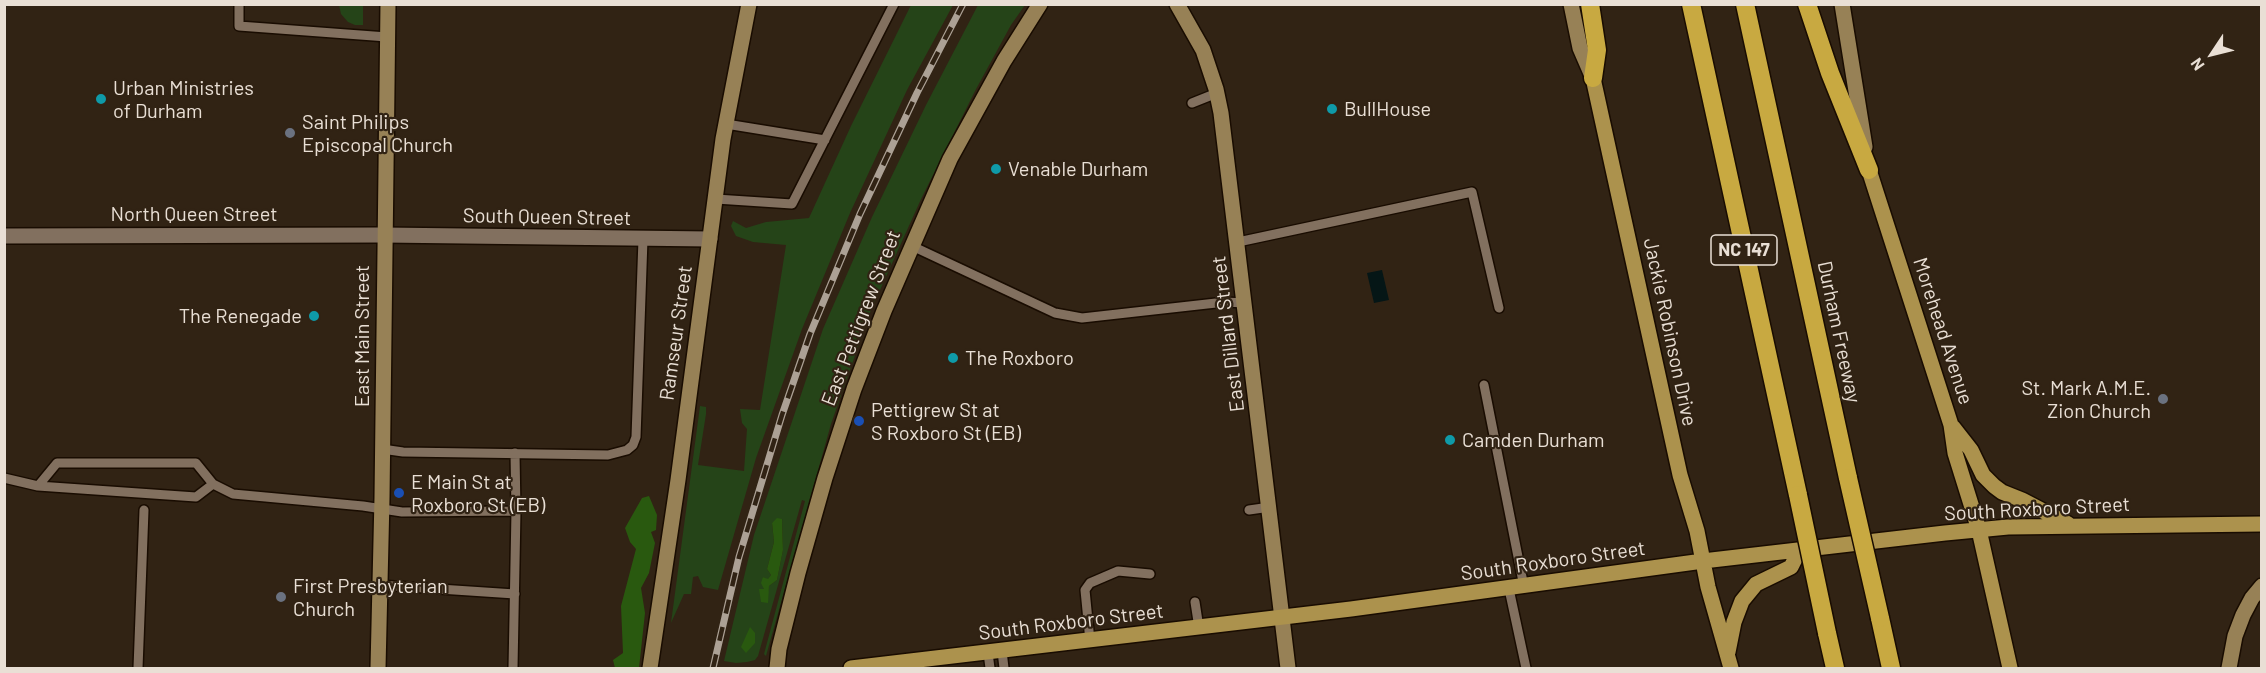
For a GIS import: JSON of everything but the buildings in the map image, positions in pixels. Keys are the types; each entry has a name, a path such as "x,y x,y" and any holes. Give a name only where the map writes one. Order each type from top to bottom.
{"highway":[{"path":"1590,4 1597,50 1593,78"},
{"name":"NC 147","path":"1691,4 1835,669"},
{"name":"Durham Freeway","path":"1745,4 1891,669"},
{"path":"1807,4 1830,72 1869,170"}],"main road":[{"name":"Jackie Robinson Drive","path":"1593,78 1680,475 1697,531 1719,631 1730,662"},
{"name":"Morehead Avenue","path":"1869,170 1951,425 1955,453 1979,530 2010,669"},
{"path":"1951,425 1971,450 1983,475 1994,486 2070,525"},
{"name":"South Roxboro Street","path":"851,669 905,665 1516,588 1703,561 1979,530 2070,525 2262,524"},
{"path":"1730,662 1734,622 1742,601 1756,584 1791,567 1799,551"}],"street":[{"name":"East Main Street","path":"378,669 388,4"},
{"name":"Ramseur Street","path":"650,667 678,480 726,124 749,4"},
{"name":"East Pettigrew Street","path":"777,669 779,649 798,573 854,389 950,159 1004,61 1040,4"},
{"name":"East Dillard Street","path":"1177,4 1203,50 1217,93 1238,242 1288,669"},
{"name":"Jackie Robinson Drive","path":"1571,4 1580,48 1593,78"},
{"name":"Morehead Avenue","path":"1842,4 1869,170"},
{"name":"North Queen Street","path":"4,236 383,236"},
{"name":"South Queen Street","path":"383,236 710,239"},
{"path":"2229,669 2235,636 2243,615 2262,586"}],"lane":[{"path":"239,4 239,26 387,37"},
{"path":"716,199 792,204 894,4"},
{"path":"1192,104 1217,93"},
{"path":"726,124 825,140"},
{"path":"1238,242 1472,192 1499,308"},
{"path":"382,449 403,452 608,456 627,450 633,445 636,437 643,239"},
{"path":"912,246 1055,313 1082,318 1225,302 1245,303"},
{"path":"1484,385 1516,588 1526,669"},
{"path":"513,669 515,453"},
{"path":"38,486 57,463 196,463 213,484 233,494 402,512 516,510"},
{"path":"4,478 38,486 196,497 213,484"},
{"path":"1249,510 1270,507"},
{"path":"138,669 144,510"},
{"path":"1090,641 1085,590 1090,583 1118,571 1150,574"},
{"path":"380,585 515,594"},
{"path":"1195,602 1199,628"},
{"path":"990,669 995,652"},
{"path":"995,652 1004,669"}],"green space":[{"path":"339,5 363,5 363,25 348,22 341,14"},
{"path":"911,5 953,5 907,90 850,213 802,329 756,458 718,590 703,587 698,576 693,577 691,594 684,594 671,623 700,406 706,407 706,414 698,465 744,471 747,429 742,423 740,409 760,410 786,245 753,242 736,236 731,226 733,221 746,228 766,222 809,218 851,126"},
{"path":"978,5 1025,5 1011,25 975,91 922,197 871,310 831,424 766,656 764,654 805,501 802,500 758,656 755,660 747,662 724,661 754,535 823,329 872,217","holes":["782,519 783,550 777,580 769,586 768,591 759,589 764,589 763,577 768,580 771,575 767,569 774,542 772,523"]},
{"path":"649,496 657,515 656,530 651,532 655,543 649,573 641,588 645,613 639,668 615,668 613,660 623,653 621,606 636,549 630,542 625,528 642,498"},
{"path":"777,518 782,519 783,550 777,580 769,586 768,603 761,602 759,589 764,589 761,583 763,577 768,579 771,575 767,569 774,542 772,523"},
{"path":"750,627 755,633 755,643 746,653 741,647"}],"shaded area":[{"path":"1382,270 1389,300 1374,303 1367,273"}],"railway":[{"path":"713,668 739,557 782,415 810,334 860,214 917,93 963,4"}],"place":[{"name":"Urban Ministries of Durham","path":"101,99"},
{"name":"BullHouse","path":"1332,109"},
{"name":"Saint Philips Episcopal Church","path":"290,133"},
{"name":"Venable Durham","path":"996,169"},
{"name":"The Renegade","path":"314,316"},
{"name":"The Roxboro","path":"953,358"},
{"name":"St. Mark A.M.E. Zion Church","path":"2163,399"},
{"name":"Pettigrew St at S Roxboro St (EB)","path":"859,421"},
{"name":"Camden Durham","path":"1450,440"},
{"name":"E Main St at Roxboro St (EB)","path":"399,493"},
{"name":"First Presbyterian Church","path":"281,597"}]}
